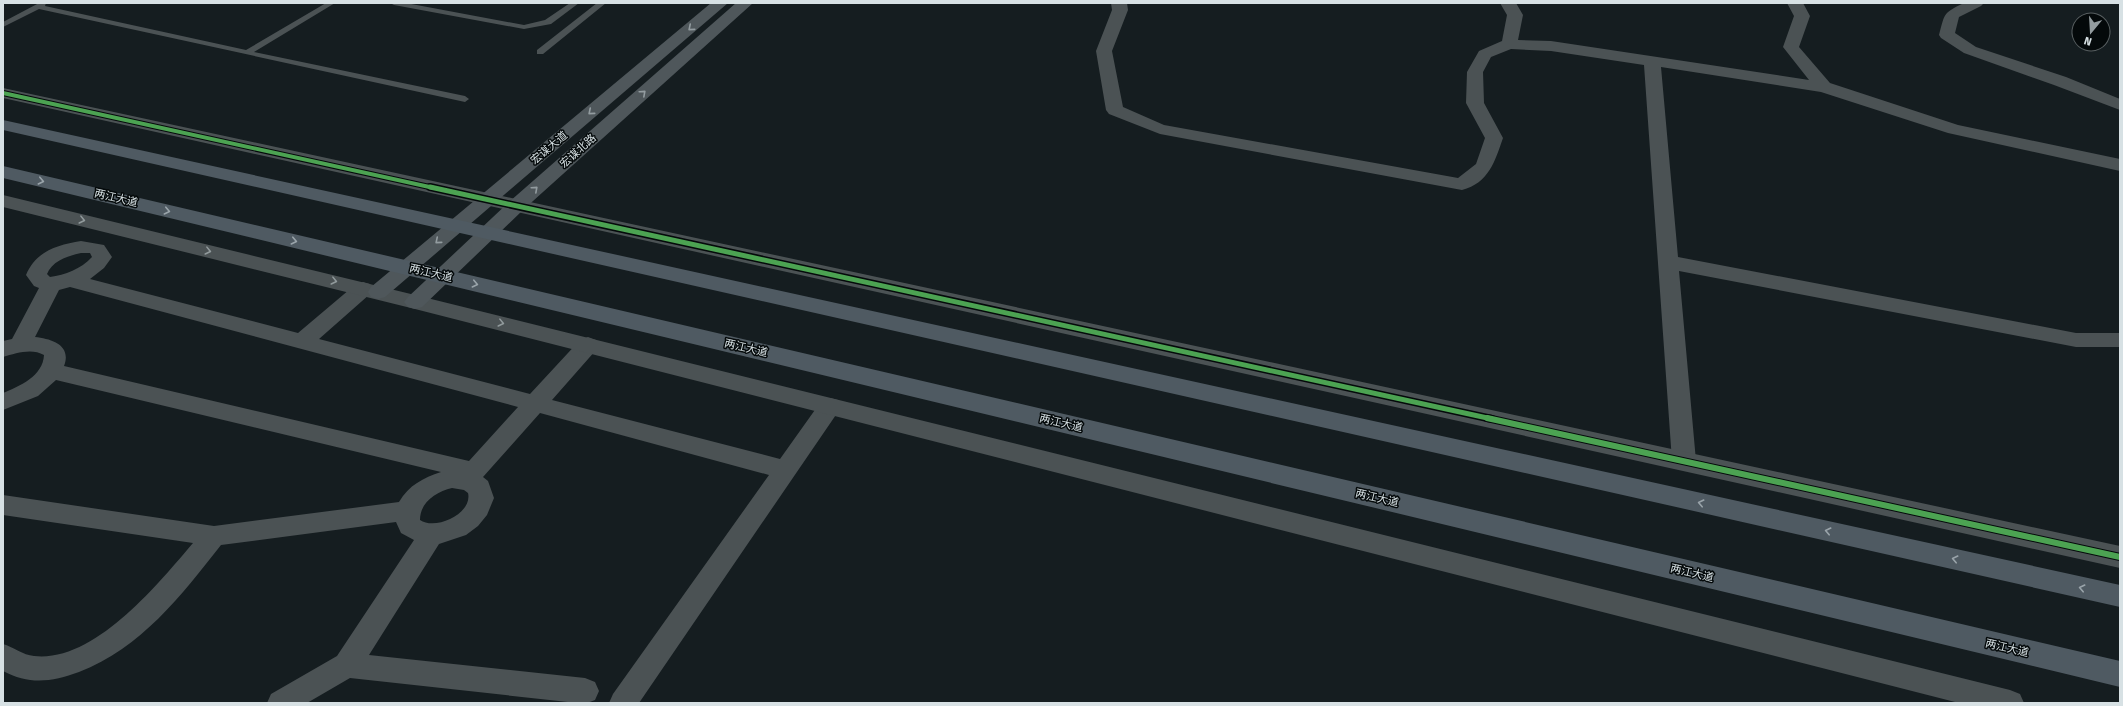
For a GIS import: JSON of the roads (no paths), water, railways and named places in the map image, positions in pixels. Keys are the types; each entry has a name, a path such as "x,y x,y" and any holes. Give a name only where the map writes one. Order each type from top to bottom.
{"highway":[{"path":"3,125 455,227 2120,596"},
{"name":"两江大道","path":"3,172 2120,674"}],"main road":[{"name":"宏谋大道","path":"370,291 407,268 720,3"},
{"name":"宏谋北路","path":"415,302 516,206 744,3"}],"street":[{"path":"1119,3 1120,10 1104,51 1115,110 1160,129 1462,184 1484,167 1494,138 1475,103 1475,72 1485,54 1509,44 1551,46 1824,87 1954,129 2120,165"},
{"path":"1508,3 1515,15 1509,44"},
{"path":"1795,3 1802,16 1791,47 1824,87"},
{"path":"1976,3 1952,15 1947,35 1970,50 2060,81 2120,105"},
{"path":"1652,61 1684,461"},
{"path":"3,94 2120,557"},
{"path":"3,201 588,345 2010,703"},
{"path":"90,247 117,229"},
{"path":"12,346 60,282 85,274 99,263 102,257 101,252 90,247 71,248 55,255 42,263 36,275 38,279 60,282 302,342 785,470"},
{"path":"1668,262 2076,340 2120,340"},
{"path":"302,342 370,291"},
{"path":"3,402 29,391 43,381 52,370 56,360 55,352 48,346 36,344 12,346"},
{"path":"52,370 470,475 479,486 482,493 482,502 477,511 469,521 457,528 444,533 431,534 419,533 411,528 407,520 407,511 411,502 428,487 470,475 588,345"},
{"path":"623,703 830,406"},
{"path":"3,505 214,536 407,511"},
{"path":"281,703 347,665 431,534"},
{"path":"3,656 25,667 42,669 73,662 100,650 129,629 155,604 214,536"},
{"path":"347,665 585,691"}],"lane":[{"path":"247,53 331,3"},
{"path":"394,3 524,27 548,22 575,3"},
{"path":"540,52 602,3"},
{"path":"3,25 42,5 247,53 465,99"}]}
